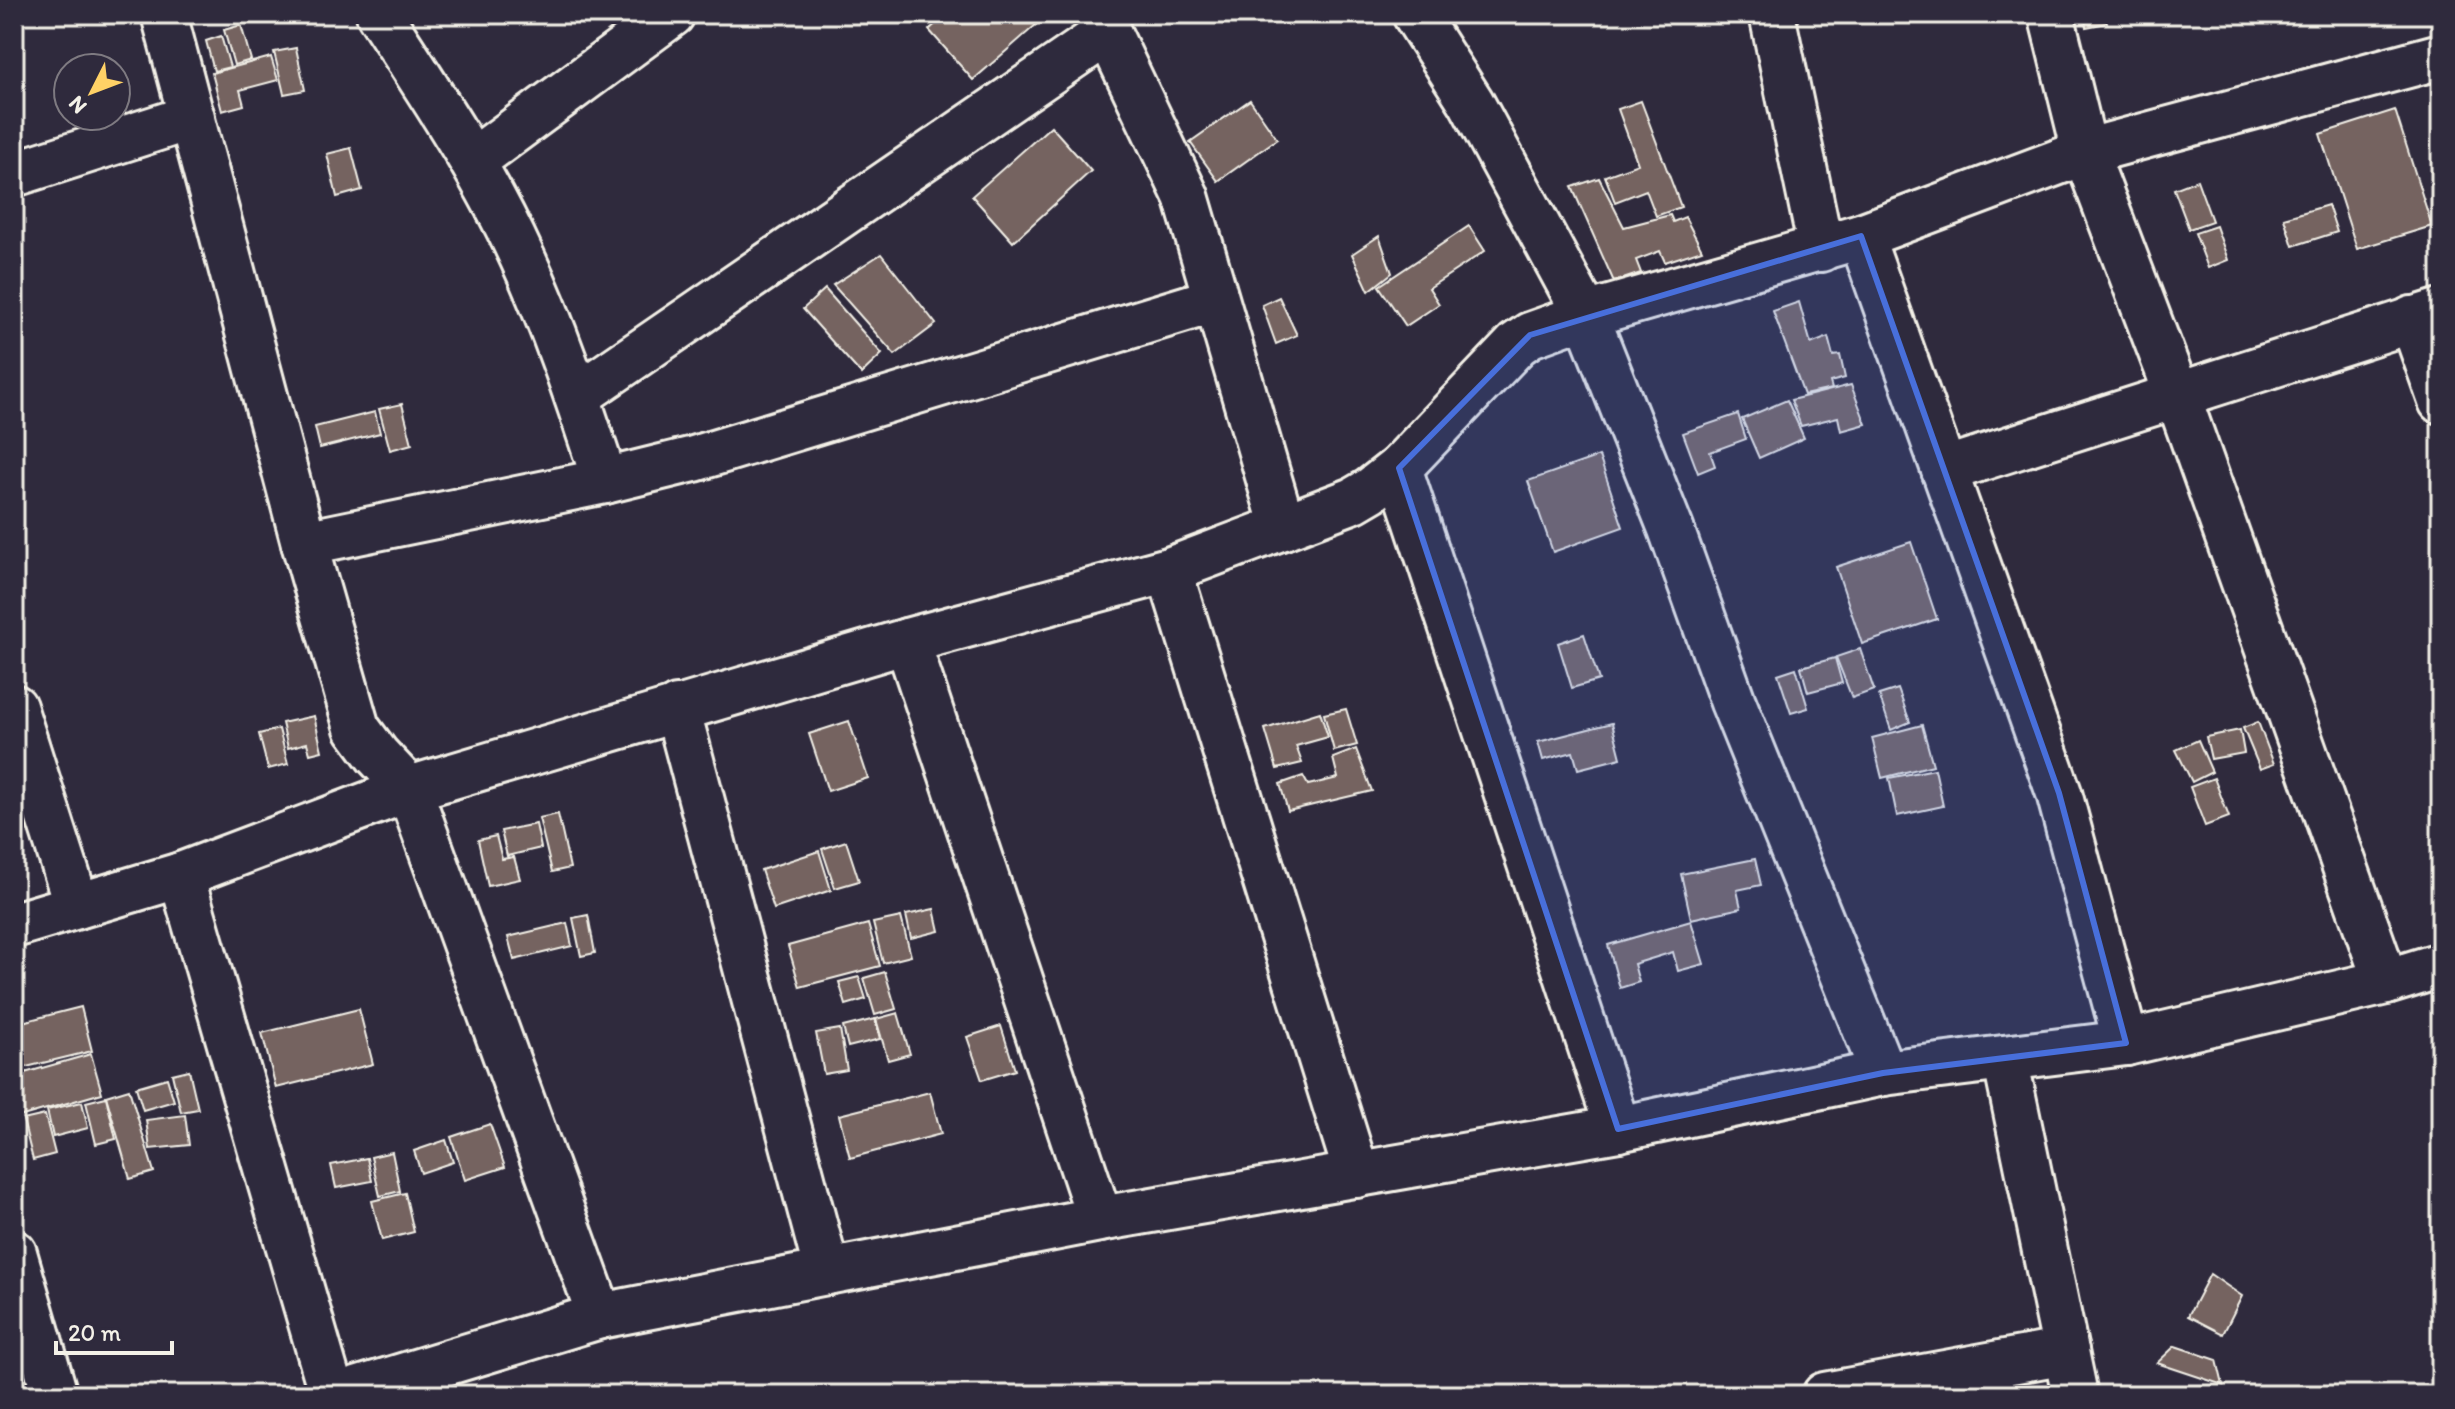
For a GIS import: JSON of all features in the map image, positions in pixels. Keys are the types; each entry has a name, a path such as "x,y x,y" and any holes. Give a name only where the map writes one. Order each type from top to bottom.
{"street":[{"path":"164,14 304,543 357,728 409,789 600,1316"},
{"path":"379,14 473,161 523,257 577,396 605,481"},
{"path":"473,161 672,14"},
{"path":"1415,14 1471,102 1586,315 1671,529 1733,702 1883,1073"},
{"path":"1772,14 1841,242 1944,470 2059,793 2126,1043"},
{"path":"2051,14 2085,152 2177,394 2386,982"},
{"path":"577,396 1102,23 1186,196 1283,527"},
{"path":"14,925 181,875 409,789 907,641 1169,570 1354,500 1371,490 1399,468 1517,344 1530,335 1586,315 1841,242 2085,152 2441,56"},
{"path":"14,174 192,117"},
{"path":"304,543 605,481 694,459 1215,300"},
{"path":"1944,470 2426,315 2441,401"},
{"path":"1399,468 1618,1129"},
{"path":"1169,570 1357,1175"},
{"path":"907,641 1100,1219"},
{"path":"14,707 77,906"},
{"path":"677,708 827,1272"},
{"path":"181,875 332,1395"},
{"path":"340,1395 600,1316 1100,1219 1618,1129 1883,1073 2126,1043 2386,982 2441,965"},
{"path":"2005,1058 2075,1395"},
{"path":"14,1253 55,1395"},
{"path":"1825,1395 2066,1351"}],"highlighted area":[{"path":"1861,236 2059,793 2126,1043 1883,1073 1618,1129 1399,468 1530,335"}],"building":[{"path":"946,14 1027,14 1037,24 973,80 929,30"},
{"path":"2084,14 2105,14 2107,23 2086,27"},
{"path":"241,25 251,60 234,65 224,30"},
{"path":"221,36 230,67 214,71 206,41"},
{"path":"296,48 305,90 284,94 274,52"},
{"path":"271,57 278,80 240,90 244,105 222,111 212,73"},
{"path":"1250,100 1277,139 1218,181 1190,142"},
{"path":"1641,101 1681,207 1656,216 1646,190 1615,202 1605,176 1638,164 1618,109"},
{"path":"2395,110 2432,226 2357,249 2320,134"},
{"path":"1051,126 1091,171 1013,242 972,196"},
{"path":"351,148 362,190 337,197 327,154"},
{"path":"1599,178 1624,227 1670,215 1673,222 1685,217 1702,250 1665,262 1660,251 1636,260 1641,273 1614,282 1572,187"},
{"path":"2197,180 2212,221 2189,229 2174,189"},
{"path":"2328,205 2337,232 2293,246 2284,218"},
{"path":"1469,226 1485,251 1429,288 1439,304 1406,326 1379,286"},
{"path":"2216,226 2228,260 2208,268 2195,233"},
{"path":"1379,236 1392,273 1369,291 1352,254"},
{"path":"881,254 936,324 895,355 833,285"},
{"path":"825,289 882,354 861,374 803,309"},
{"path":"1279,297 1297,335 1276,344 1262,305"},
{"path":"1799,302 1811,344 1828,337 1833,356 1840,355 1845,378 1830,382 1832,389 1804,395 1773,311"},
{"path":"1851,385 1866,424 1841,431 1838,417 1801,426 1791,400"},
{"path":"1787,400 1804,438 1759,458 1742,419"},
{"path":"402,404 412,444 390,450 379,409"},
{"path":"375,412 380,433 320,448 315,427"},
{"path":"1738,414 1746,439 1710,452 1715,466 1698,473 1683,433"},
{"path":"1599,456 1623,527 1553,552 1528,481"},
{"path":"1911,542 1937,619 1862,644 1836,567"},
{"path":"1584,634 1599,680 1572,688 1558,643"},
{"path":"1860,649 1874,690 1852,698 1836,657"},
{"path":"1835,658 1842,683 1808,692 1801,667"},
{"path":"1796,668 1808,708 1791,713 1778,674"},
{"path":"1898,689 1910,722 1891,730 1879,695"},
{"path":"1346,709 1357,745 1334,751 1324,714"},
{"path":"1320,712 1328,737 1296,746 1302,763 1277,769 1265,729"},
{"path":"314,716 322,751 310,754 307,743 288,748 282,723"},
{"path":"849,721 868,778 828,791 809,734"},
{"path":"2258,722 2274,764 2260,769 2243,728"},
{"path":"1612,723 1621,758 1578,769 1573,752 1543,760 1538,742"},
{"path":"1922,725 1933,765 1882,778 1872,738"},
{"path":"279,729 288,764 268,769 259,734"},
{"path":"2240,730 2244,753 2211,759 2206,737"},
{"path":"2198,740 2212,772 2192,782 2176,750"},
{"path":"1356,749 1372,791 1288,811 1280,784 1303,776 1308,785 1338,778 1333,758"},
{"path":"1935,769 1943,806 1897,816 1889,778"},
{"path":"2214,778 2229,817 2205,826 2190,787"},
{"path":"558,814 570,868 552,872 539,818"},
{"path":"536,824 541,848 507,856 501,831"},
{"path":"496,836 502,859 514,857 520,879 488,886 478,840"},
{"path":"846,841 859,881 835,888 822,849"},
{"path":"819,851 831,890 774,909 761,870"},
{"path":"1755,859 1761,885 1737,890 1741,908 1691,919 1681,874"},
{"path":"934,909 939,931 911,938 906,915"},
{"path":"588,915 595,953 581,956 573,918"},
{"path":"901,917 911,956 883,963 873,923"},
{"path":"1691,921 1704,964 1678,971 1673,952 1634,964 1639,982 1620,988 1608,945"},
{"path":"567,923 572,946 514,960 508,937"},
{"path":"868,924 880,966 800,987 788,946"},
{"path":"885,972 896,1009 875,1015 864,978"},
{"path":"859,977 866,999 846,1005 839,982"},
{"path":"81,1007 92,1051 14,1070 14,1024"},
{"path":"359,1009 373,1064 276,1088 262,1033"},
{"path":"898,1013 910,1054 888,1060 876,1019"},
{"path":"875,1019 880,1039 848,1047 843,1027"},
{"path":"1001,1026 1015,1070 982,1080 967,1037"},
{"path":"840,1029 847,1070 824,1074 816,1033"},
{"path":"91,1054 102,1093 19,1117 14,1100 14,1076"},
{"path":"189,1070 198,1109 181,1112 172,1074"},
{"path":"167,1078 174,1101 143,1110 136,1087"},
{"path":"129,1089 154,1172 130,1179 106,1096"},
{"path":"930,1092 941,1134 850,1158 839,1115"},
{"path":"106,1097 116,1139 96,1144 86,1102"},
{"path":"82,1102 88,1128 53,1137 47,1110"},
{"path":"45,1115 55,1154 33,1160 23,1120"},
{"path":"185,1115 189,1145 150,1149 146,1120"},
{"path":"490,1124 505,1167 465,1180 451,1137"},
{"path":"446,1140 453,1162 421,1173 414,1151"},
{"path":"392,1152 400,1191 380,1196 371,1157"},
{"path":"367,1158 372,1181 336,1188 331,1165"},
{"path":"405,1193 414,1232 382,1240 372,1201"},
{"path":"2210,1274 2242,1296 2223,1334 2188,1316"},
{"path":"2175,1346 2217,1360 2223,1385 2157,1363"}]}
